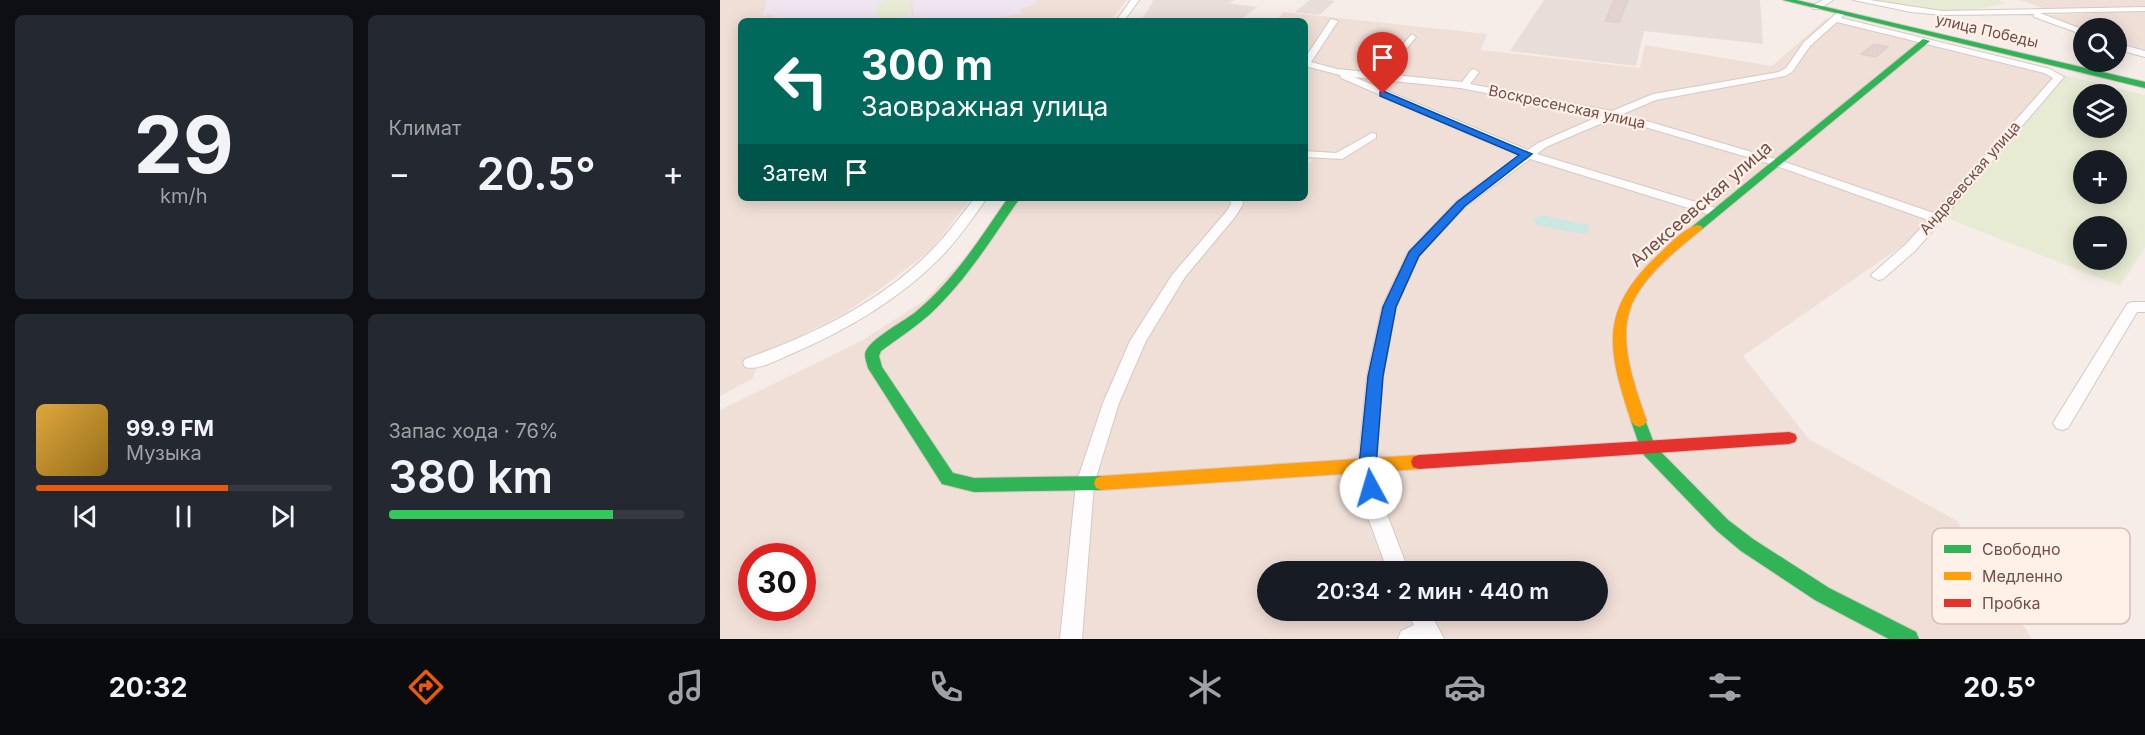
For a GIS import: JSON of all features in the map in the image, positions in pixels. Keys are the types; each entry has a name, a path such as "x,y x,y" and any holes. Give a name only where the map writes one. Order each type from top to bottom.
{"street":[{"path":"1122,18 1136,0"},
{"name":"улица Победы","path":"1787,0 1816,7 1838,16 1951,43 2145,85"},
{"path":"1816,7 1829,0"},
{"path":"1857,0 1941,13 2145,9"},
{"path":"2136,0 2145,4"},
{"path":"2031,12 2073,29"},
{"path":"1395,561 1376,509 1367,466 1376,376 1389,307 1413,255 1461,204 1527,154 1653,97 1782,74 1789,70 1807,44 1838,16 1926,41 1951,43"},
{"path":"1308,60 1334,21"},
{"path":"1380,76 1412,37"},
{"name":"Алексеевская улица","path":"1909,639 1822,594 1747,544 1722,525 1648,449 1628,390 1622,357 1621,325 1625,304 1642,278 1715,212 1926,41"},
{"name":"Андреевская улица","path":"1878,276 1911,247 2059,77 2047,71 1951,43"},
{"path":"2127,49 2145,54"},
{"path":"1308,64 1336,72 1527,154 1715,212"},
{"name":"Воскресенская улица","path":"1336,72 1468,87 1612,114 1775,162 1935,218"},
{"path":"1468,87 1474,72"},
{"path":"1308,154 1338,158 1372,136"},
{"path":"751,363 802,343 854,316 913,274 936,254 979,201"},
{"path":"1012,201 949,286 922,313 875,348 872,356 873,362 948,479 974,485 1085,484 1789,438"},
{"path":"1071,639 1085,484 1111,403 1138,341 1179,275 1231,214 1236,201"},
{"path":"2062,423 2132,307 2145,307"},
{"path":"1420,621 1423,636"}],"shaded area":[{"path":"720,0 1127,0 1112,18 738,18 738,201 969,201 931,250 843,314 763,355 752,379 720,396"},
{"path":"767,0 910,0 912,18 773,18 774,14 762,16"},
{"path":"912,0 1036,0 1038,3 1020,9 1021,14 994,18 914,18"},
{"path":"1154,0 1234,0 1229,3 1257,7 1243,18 1143,18"},
{"path":"1310,0 1335,1 1319,15 1295,12"},
{"path":"1544,0 1760,0 1763,44 1644,31 1636,66 1510,51"},
{"path":"2020,0 2145,0 2145,8 2051,11"},
{"path":"2145,11 2145,53 2127,47 2127,18 2073,18 2073,26 2046,15"},
{"path":"1283,12 1487,34 1481,50 1640,68 1645,45 1772,66 1827,18 2064,75 1944,217 1743,356 1809,439 1957,521 1961,528 1932,528 1932,624 2022,624 2032,639 720,639 720,410 863,340 925,300 1017,201 1308,201 1308,164 1313,160 1308,158 1308,18 1278,18"}],"green space":[{"path":"889,0 909,0 911,12 897,18 881,18 877,17 876,5"},
{"path":"1872,0 1999,0 2005,3 1972,9 1938,10"},
{"path":"2064,75 2100,84 2073,84 2073,138 2127,138 2127,91 2145,95 2145,247 2120,286 2079,270 2127,270 2127,216 2073,216 2073,268 1944,217"}],"water":[{"path":"1541,215 1588,225 1590,231 1582,234 1537,225 1533,219"}],"building":[{"path":"1614,0 1628,0 1619,22 1605,21"},
{"path":"1874,44 1888,47 1876,57 1861,54"}],"traffic: fast":[{"path":"1787,0 2145,85"},
{"path":"1697,228 1926,41"},
{"path":"1012,201 972,258 937,300 918,317 875,348 872,356 875,368 948,479 974,485 1102,483"},
{"path":"1639,421 1648,449 1722,525 1747,545 1822,594 1909,639"}],"traffic: slow":[{"path":"1639,421 1626,379 1621,349 1621,319 1625,305 1629,296 1646,275 1667,253 1697,228"},
{"path":"1102,483 1419,462"}],"traffic: jam":[{"path":"1419,462 1789,438"}],"route":[{"path":"1371,488 1367,466 1376,376 1389,307 1413,255 1453,211 1527,154 1383,94"}]}
